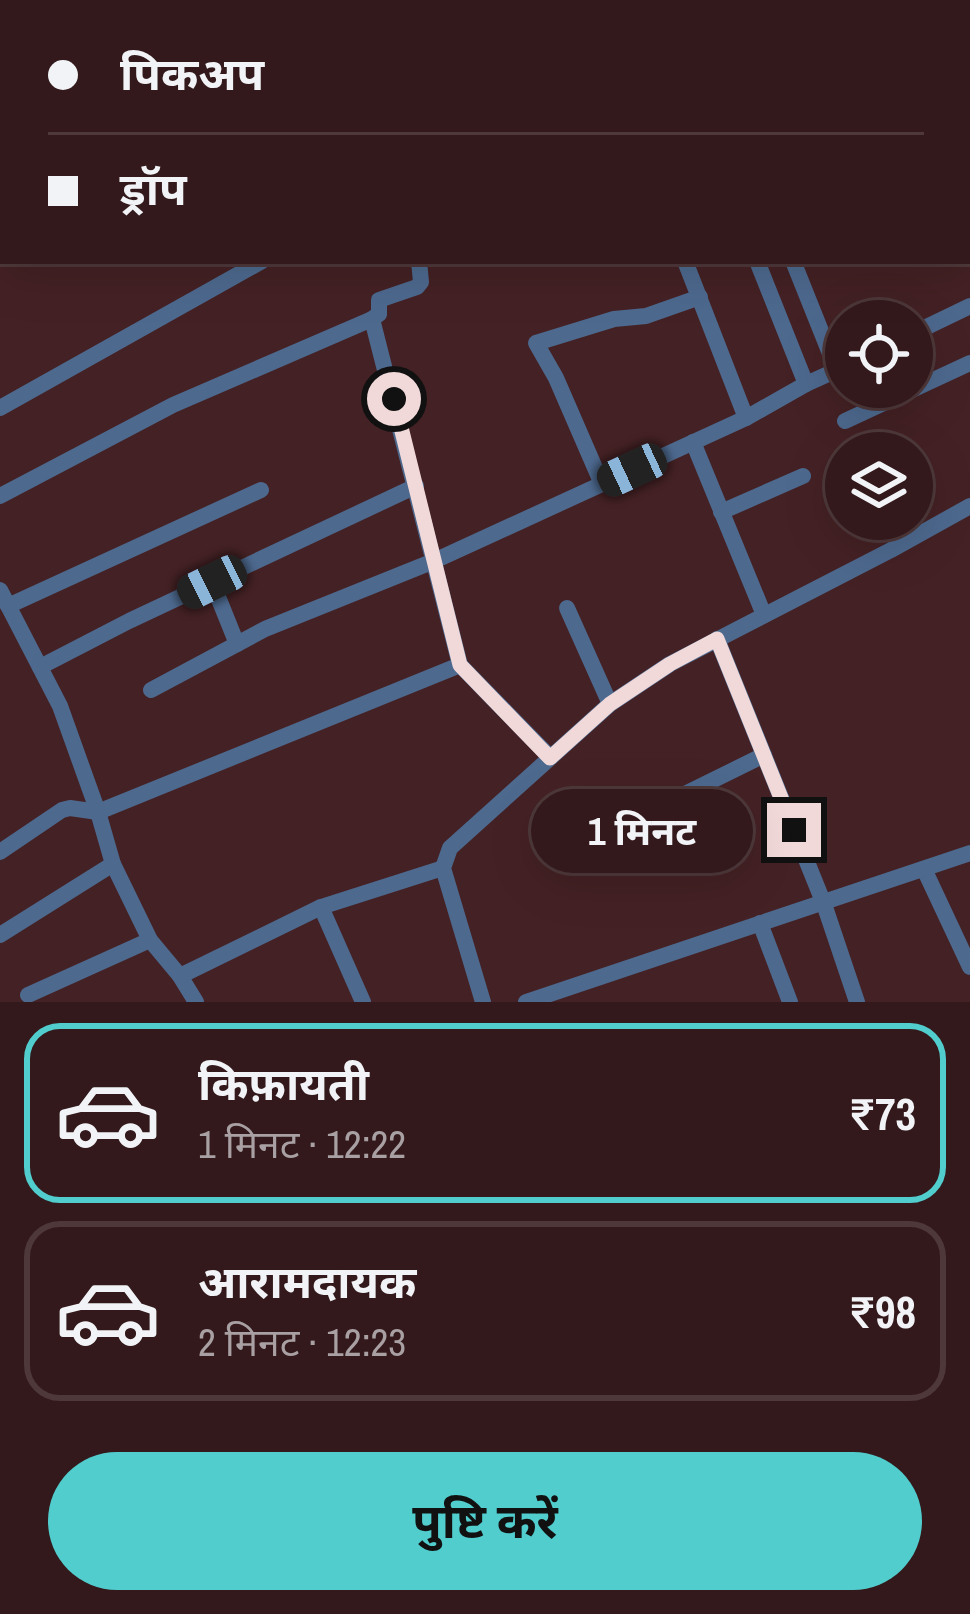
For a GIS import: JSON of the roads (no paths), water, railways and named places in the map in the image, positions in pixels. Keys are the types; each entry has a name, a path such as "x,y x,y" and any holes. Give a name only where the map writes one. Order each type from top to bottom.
{"street":[{"path":"0,408 257,264"},
{"path":"0,496 173,405 372,319 379,314 379,300 417,287 419,264"},
{"path":"686,264 746,418"},
{"path":"758,264 806,384"},
{"path":"794,264 825,333"},
{"path":"602,484 536,343 614,319 646,316 700,297"},
{"path":"933,324 970,306"},
{"path":"372,319 460,665 550,758"},
{"path":"845,421 970,363"},
{"path":"151,690 284,621 434,561 746,418 825,376"},
{"path":"693,442 764,615"},
{"path":"722,512 803,476"},
{"path":"40,668 416,486"},
{"path":"196,1002 150,940 113,865 60,706 3,598 261,490"},
{"path":"483,1002 443,868 450,848 610,704 670,664 970,506"},
{"path":"212,582 237,644"},
{"path":"567,608 610,704"},
{"path":"717,639 824,904 857,1002"},
{"path":"0,852 62,810 98,812 460,665"},
{"path":"616,828 764,755"},
{"path":"526,1002 970,854"},
{"path":"0,935 113,865"},
{"path":"180,976 321,907 443,868"},
{"path":"924,869 970,967"},
{"path":"321,907 363,1002"},
{"path":"760,923 790,1002"},
{"path":"28,995 150,940"}]}
